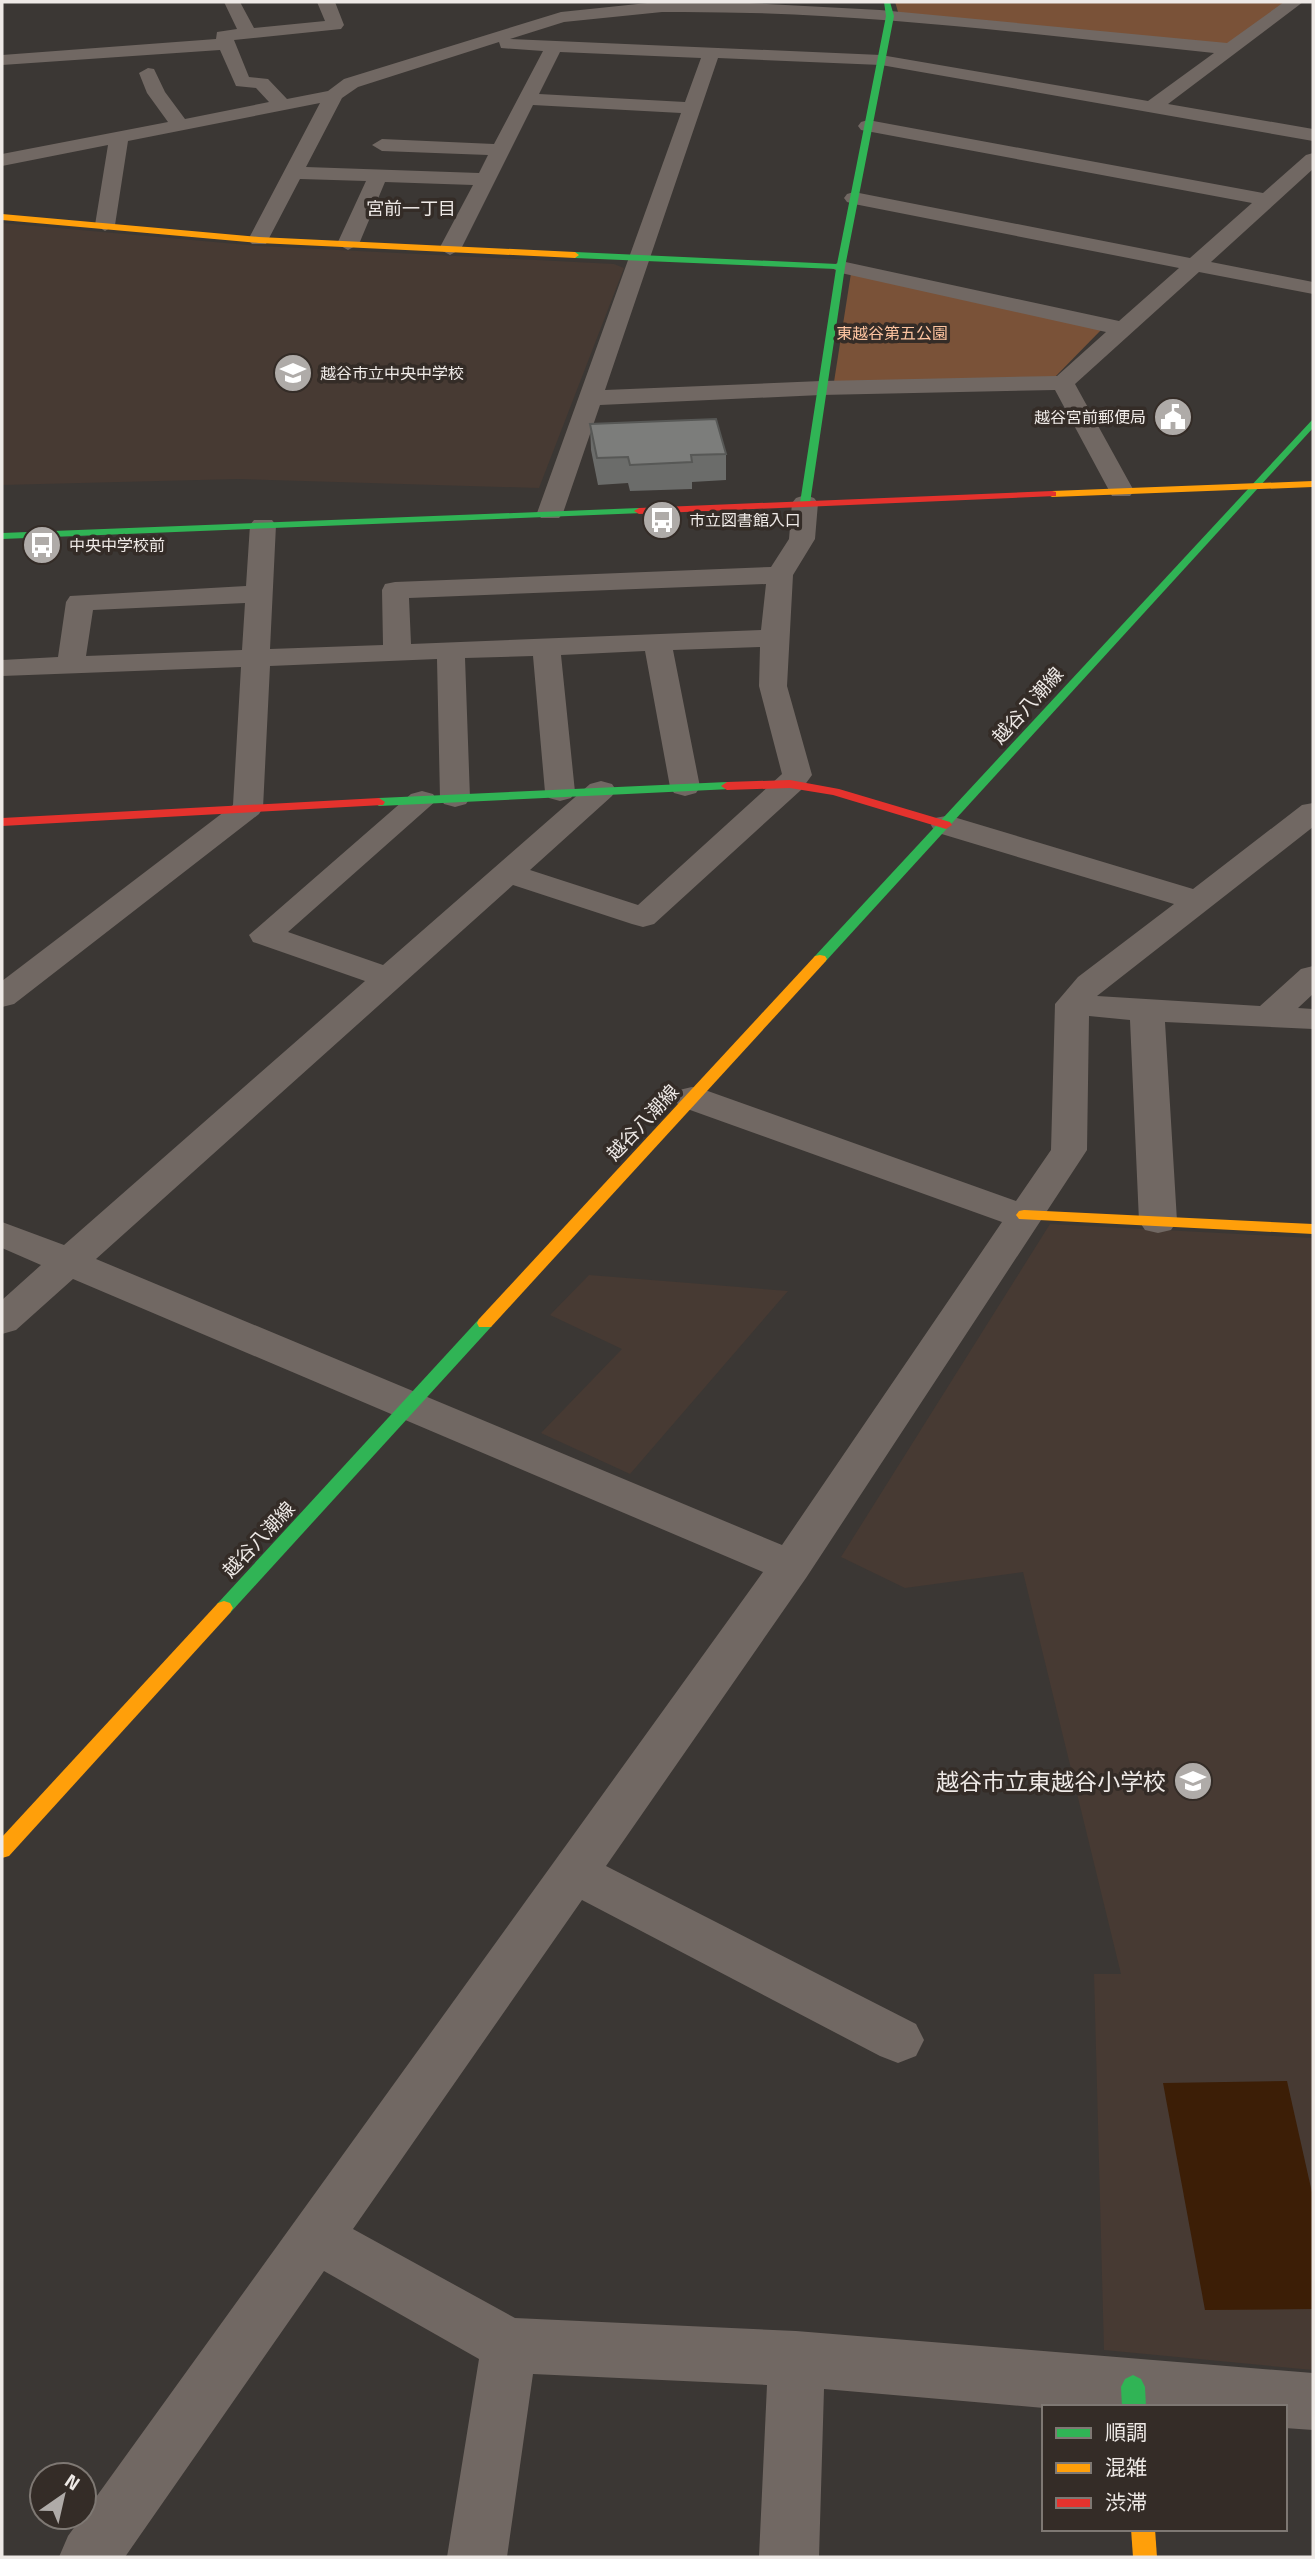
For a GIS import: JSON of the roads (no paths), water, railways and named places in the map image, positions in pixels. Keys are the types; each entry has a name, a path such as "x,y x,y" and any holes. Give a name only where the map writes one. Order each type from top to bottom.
{"street":[{"path":"232,2 248,33"},
{"path":"283,105 261,83 242,82 223,36 335,25 326,2"},
{"path":"1152,107 1294,2"},
{"path":"2,160 334,95 351,83 593,6 721,4 889,9 1231,49"},
{"path":"527,9 539,24"},
{"path":"509,873 643,918 797,775 774,686 774,638 780,575 802,539 821,388 889,9"},
{"path":"481,43 881,60 1313,135"},
{"path":"2,60 226,44"},
{"path":"450,248 554,46"},
{"path":"550,513 711,54"},
{"path":"148,73 156,93 179,124"},
{"path":"259,240 334,95"},
{"path":"527,99 692,108"},
{"path":"868,126 1268,200"},
{"path":"105,225 119,136"},
{"path":"382,145 501,150"},
{"path":"589,398 821,388 1063,383 1313,159"},
{"path":"293,173 485,179"},
{"path":"348,244 378,176"},
{"path":"855,198 1313,288"},
{"path":"2,217 259,240 841,267 1123,329"},
{"path":"1063,383 1121,491"},
{"name":"越谷八潮線","path":"2,1850 946,825 1313,422"},
{"path":"2,536 1313,484"},
{"path":"2,997 248,808 263,525"},
{"path":"397,652 395,590 780,575"},
{"path":"71,665 80,602 259,594"},
{"path":"2,668 774,638"},
{"path":"657,642 685,787"},
{"path":"546,647 560,792"},
{"path":"451,650 455,798"},
{"path":"2,822 601,790 790,784 835,792 1199,901"},
{"path":"2,1321 601,790"},
{"path":"389,978 265,935 422,800"},
{"path":"89,2557 791,1566 1069,1150 1072,1004 1090,984 1313,812"},
{"path":"1268,1017 1313,976"},
{"path":"1072,1004 1147,1011 1313,1019"},
{"path":"1147,1011 1158,1221"},
{"path":"692,1098 991,1207 1024,1215 1313,1229"},
{"path":"2,1234 791,1566"},
{"path":"574,1873 898,2040"},
{"path":"316,2237 509,2345 796,2359 1133,2397 1313,2402"},
{"path":"477,2557 509,2345"},
{"path":"789,2557 796,2359"},
{"path":"1143,2531 1145,2557"}],"place":[{"name":"越谷市立中央中学校","path":"293,373"},
{"name":"越谷宮前郵便局","path":"1173,417"},
{"name":"市立図書館入口","path":"662,520"},
{"name":"中央中学校前","path":"42,545"},
{"name":"越谷市立東越谷小学校","path":"1193,1781"}],"district":[{"name":"宮前一丁目","path":"411,208"}],"park label":[{"name":"東越谷第五公園","path":"892,333"}]}
